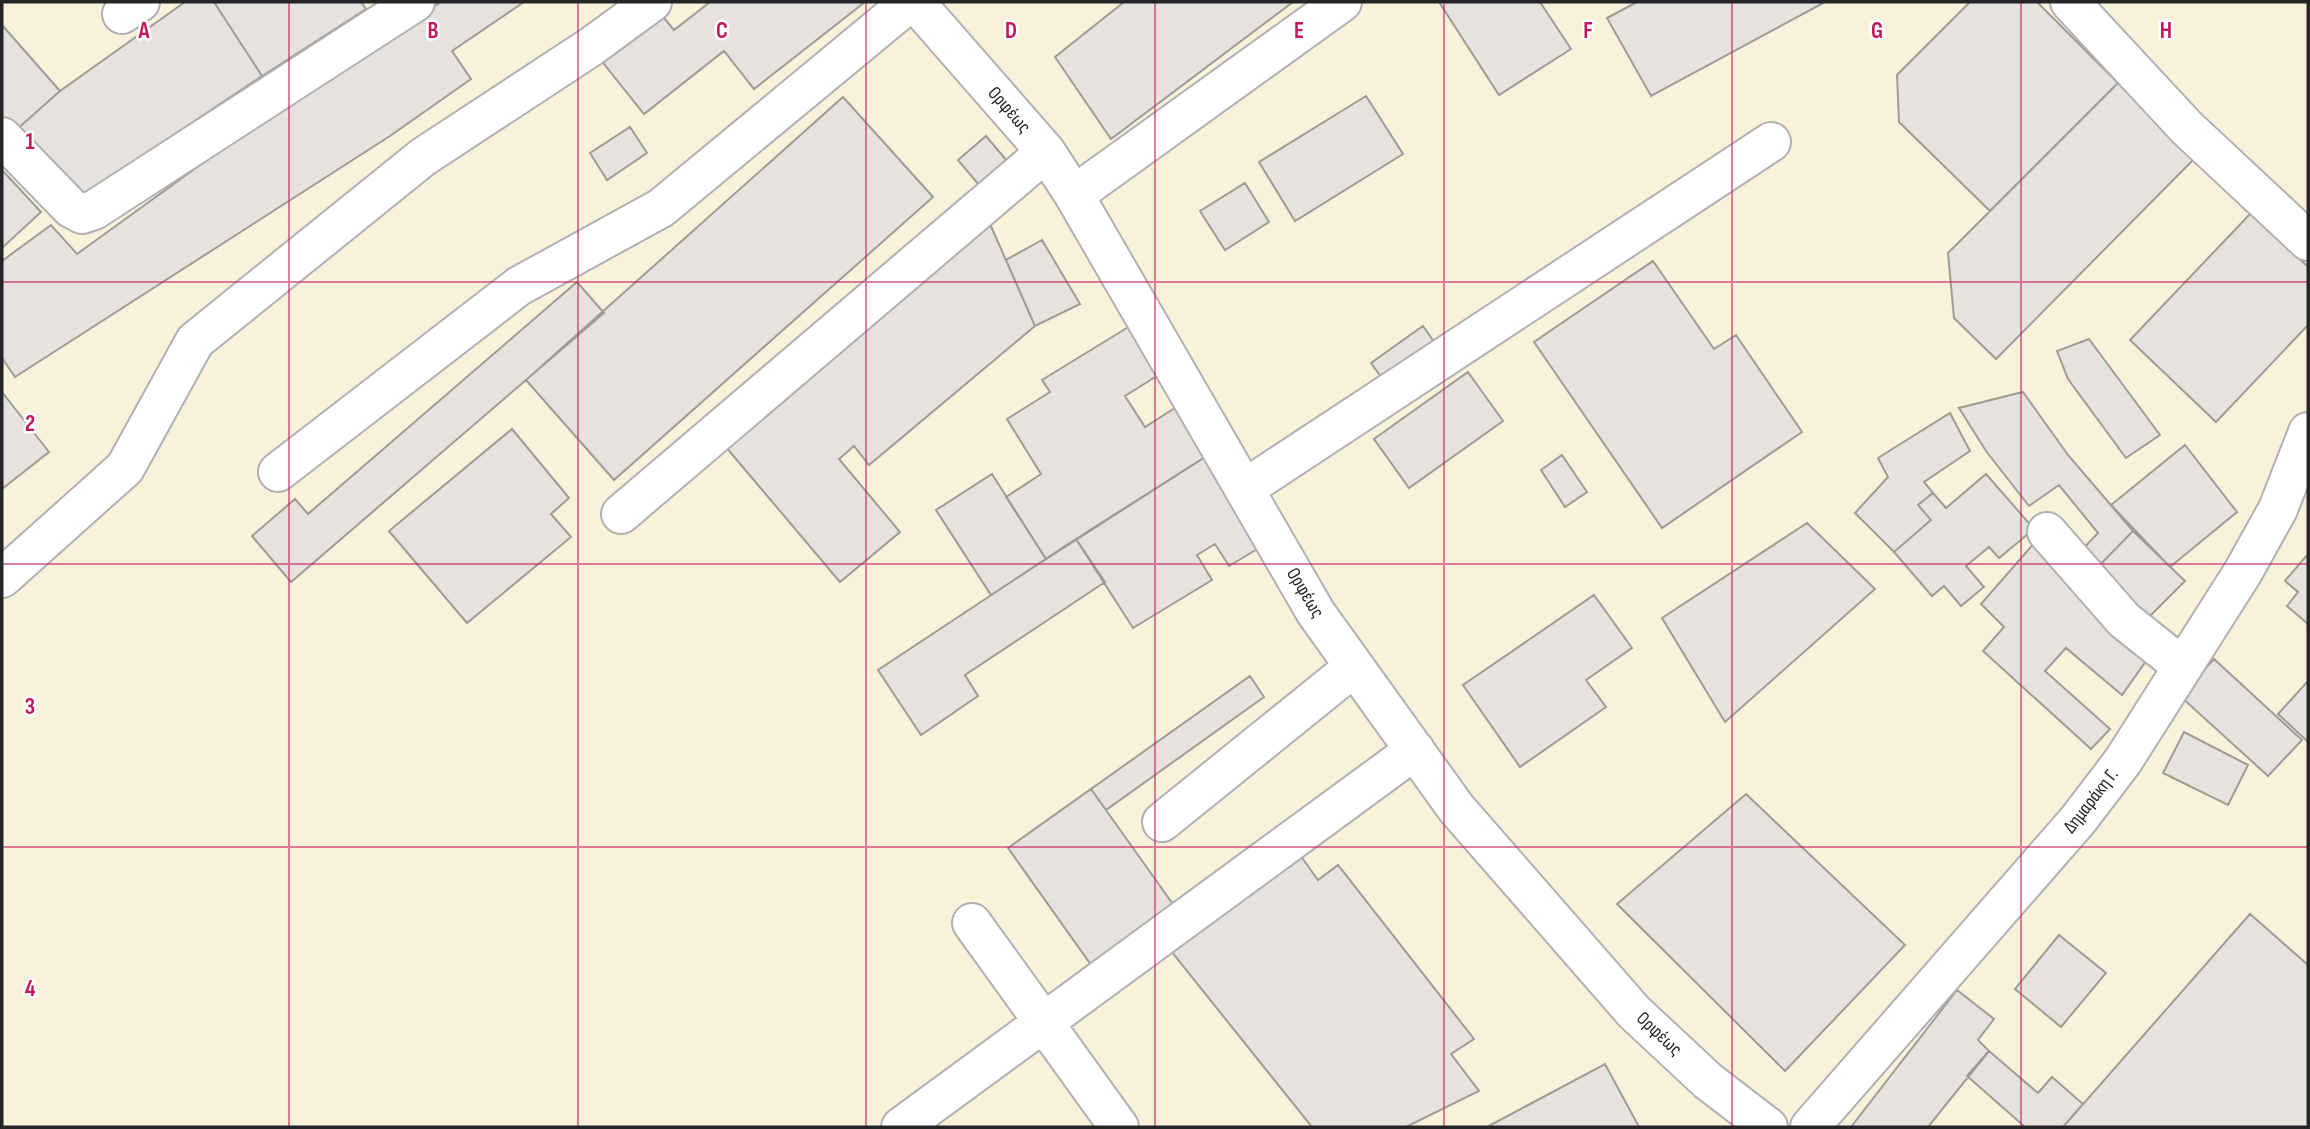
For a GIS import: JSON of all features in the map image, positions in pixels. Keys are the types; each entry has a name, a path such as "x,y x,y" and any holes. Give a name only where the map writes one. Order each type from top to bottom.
{"street":[{"path":"2,137 71,208 82,214 94,209 415,2"},
{"path":"2,578 125,468 195,341 423,158 592,46 652,2"},
{"path":"278,472 519,286 661,208 910,2"},
{"name":"Ορφέως","path":"915,2 1046,152 1074,195 1316,613 1456,808 1634,1012 1709,1081 1768,1127"},
{"path":"1074,195 1342,2"},
{"path":"2070,2 2187,128 2308,241"},
{"path":"1244,489 1771,142"},
{"path":"621,514 1046,152"},
{"name":"Δημαράκη Γ.","path":"1810,1127 2078,820 2123,761 2244,572 2278,509 2308,432"},
{"path":"2048,533 2124,620 2183,667"},
{"path":"1162,822 1354,667"},
{"path":"901,1127 1415,750"},
{"path":"972,923 1119,1127"}],"shaded area":[{"path":"2,2 2308,2 2308,1127 2,1127"}],"building":[{"path":"185,2 214,2 262,76 84,195 15,131 60,91"},
{"path":"214,2 361,2 366,9 262,76"},
{"path":"441,2 524,2 452,51 471,79 390,136 15,377 2,358 2,261 51,225 77,254 312,84"},
{"path":"710,2 865,2 754,89 724,51 644,114 600,59 659,12 674,30"},
{"path":"1124,2 1293,2 1111,139 1055,57"},
{"path":"1439,2 1540,2 1571,49 1499,95"},
{"path":"1637,2 1825,2 1651,96 1607,18"},
{"path":"1970,2 2037,2 2118,83 1990,211 1899,122 1897,75"},
{"path":"2,25 60,91 15,131 2,116"},
{"path":"2118,83 2194,159 1996,359 1954,318 1948,253"},
{"path":"1366,96 1403,154 1295,221 1259,162"},
{"path":"843,97 933,197 614,480 526,380"},
{"path":"630,127 647,153 607,180 590,153"},
{"path":"986,136 1007,161 979,185 958,160"},
{"path":"2,170 41,212 2,248"},
{"path":"1245,183 1269,222 1225,250 1200,211"},
{"path":"2251,213 2308,267 2308,325 2216,422 2130,340"},
{"path":"990,224 1035,326 869,465 854,446 839,459 900,532 840,582 725,446"},
{"path":"1042,240 1080,304 1035,326 1006,260"},
{"path":"1653,261 1714,349 1736,335 1802,432 1662,528 1534,342"},
{"path":"577,282 604,313 291,582 252,536 295,499 308,514"},
{"path":"1130,326 1160,374 1125,396 1145,427 1181,404 1213,452 1046,559 1006,497 1041,474 1007,419 1050,392 1042,380"},
{"path":"1423,326 1439,349 1387,385 1371,363"},
{"path":"2089,339 2160,435 2126,458 2068,379 2057,351"},
{"path":"1468,372 1503,421 1409,488 1374,439"},
{"path":"2,392 49,452 2,489"},
{"path":"2023,392 2068,455 2133,531 2092,573 2076,556 2098,533 2059,485 2029,506 1986,451 1959,408"},
{"path":"1950,413 1970,451 1924,482 1933,493 1918,505 1931,520 1894,552 1855,513 1888,477 1878,458"},
{"path":"512,429 569,498 551,514 571,537 467,623 389,531"},
{"path":"2185,445 2237,512 2170,567 2111,505"},
{"path":"1213,452 1269,542 1229,566 1215,544 1197,555 1212,580 1133,628 1076,539"},
{"path":"1562,455 1587,492 1565,507 1541,470"},
{"path":"992,474 1046,559 991,595 936,510"},
{"path":"1986,474 2034,529 1999,558 1989,547 1966,566 1984,587 1961,606 1944,586 1932,596 1894,552 1931,520 1918,505 1933,493 1946,508"},
{"path":"1807,523 1875,589 1725,722 1662,618"},
{"path":"2133,531 2185,581 2143,623 2092,573"},
{"path":"2042,534 2151,654 2122,695 2066,648 2045,671 2110,729 2091,749 1983,651 2004,627 1981,604"},
{"path":"1076,539 1105,582 965,675 978,696 921,735 878,670"},
{"path":"2308,554 2308,624 2287,606 2298,592 2285,581"},
{"path":"1594,595 1632,648 1586,680 1606,707 1520,767 1463,685"},
{"path":"2214,659 2302,740 2268,776 2180,696"},
{"path":"1250,676 1264,697 1106,810 1091,789"},
{"path":"2308,681 2308,742 2278,714"},
{"path":"2184,732 2248,765 2228,805 2163,773"},
{"path":"1091,789 1182,917 1099,976 1008,848"},
{"path":"1746,794 1905,945 1785,1071 1617,904"},
{"path":"1295,848 1318,880 1338,865 1474,1039 1451,1054 1479,1091 1406,1127 1312,1127 1167,946"},
{"path":"2250,914 2308,965 2308,1127 2063,1127"},
{"path":"2059,935 2106,973 2061,1027 2015,989"},
{"path":"1957,990 1994,1019 1978,1040 1989,1051 1928,1127 1851,1127"},
{"path":"1989,1051 2038,1093 2052,1077 2083,1104 2063,1127 2025,1127 1967,1076"},
{"path":"1605,1064 1639,1127 1487,1127"}]}
